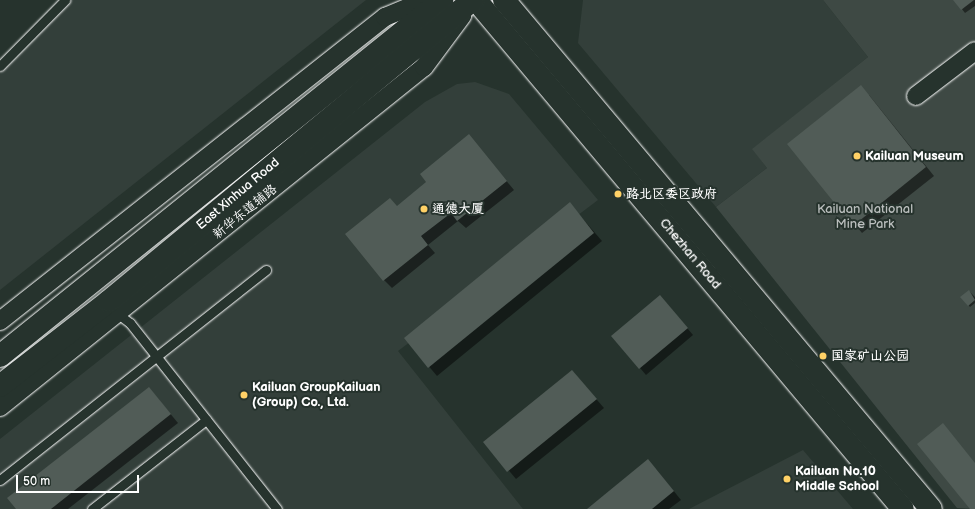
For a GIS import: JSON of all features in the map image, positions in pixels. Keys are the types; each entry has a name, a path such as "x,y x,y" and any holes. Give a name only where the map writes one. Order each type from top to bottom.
{"main road":[{"name":"East Xinhua Road","path":"0,356 442,0"},
{"name":"East Xinhua Road","path":"0,386 108,301 474,0"},
{"name":"Chezhan Road","path":"474,0 903,509"},
{"name":"Chezhan Road","path":"504,0 931,509"}],"street":[{"path":"0,321 385,17 426,0"},
{"name":"新华东道辅路","path":"0,407 118,314 424,67 474,0"},
{"path":"916,96 975,51"}],"lane":[{"path":"0,66 65,0"},
{"path":"0,480 266,270"},
{"path":"118,314 130,322 277,509"},
{"path":"92,509 206,420"}],"shaded area":[{"path":"71,0 366,0 0,290 0,72"},
{"path":"583,0 823,0 868,57 753,149 767,168 716,207 578,43"},
{"name":"Kailuan GroupKailuan (Group) Co., Ltd.","path":"475,82 509,94 598,200 398,351 523,509 0,509 0,439 425,102 457,84"},
{"name":"Kailuan No.10 Middle School","path":"803,450 853,509 689,509"}],"green space":[{"name":"Kailuan National Mine Park","path":"823,0 975,0 975,509 957,508 716,207 767,168 752,149 868,57"}],"building":[{"path":"953,0 974,0 961,10"},
{"name":"Kailuan Museum","path":"861,85 926,167 853,226 787,144"},
{"name":"通德大厦","path":"469,134 507,181 457,221 451,213 421,236 428,245 383,281 345,234 390,198 397,206 426,182 420,174"},
{"path":"570,202 594,233 428,368 404,338"},
{"path":"969,290 975,300 968,306 960,297"},
{"path":"660,295 688,328 639,369 611,336"},
{"path":"572,370 597,399 507,472 483,442"},
{"path":"149,387 171,414 51,509 16,509 7,498"},
{"path":"943,423 975,463 975,509 970,509 917,444"},
{"path":"648,459 674,491 652,509 587,509"}],"place":[{"name":"Kailuan Museum","path":"857,156"},
{"name":"路北区委区政府","path":"618,194"},
{"name":"通德大厦","path":"424,209"},
{"name":"国家矿山公园","path":"823,356"},
{"name":"Kailuan GroupKailuan (Group) Co., Ltd.","path":"244,395"},
{"name":"Kailuan No.10 Middle School","path":"787,479"}]}
